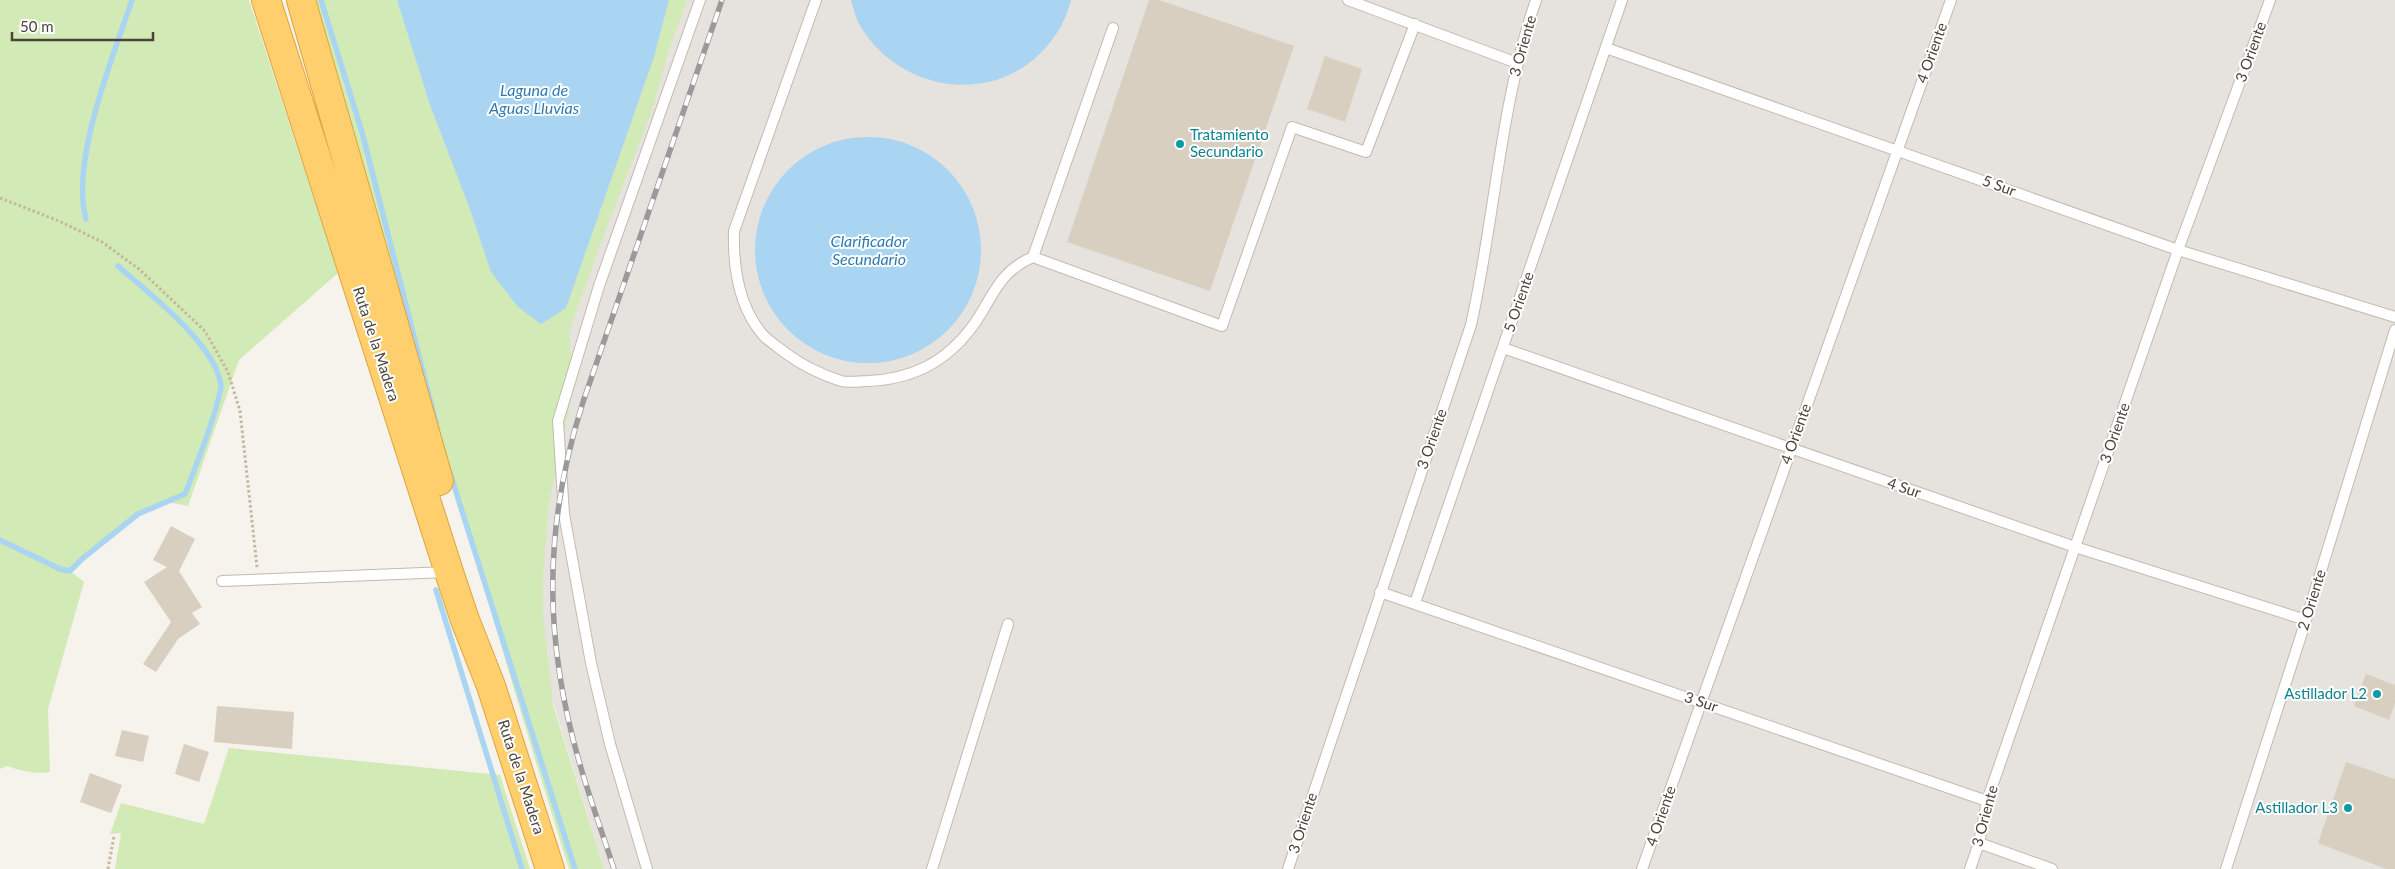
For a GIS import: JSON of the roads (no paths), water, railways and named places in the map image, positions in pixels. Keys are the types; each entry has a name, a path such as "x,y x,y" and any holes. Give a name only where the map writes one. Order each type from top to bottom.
{"highway":[{"name":"Ruta de la Madera","path":"266,0 465,620 491,686 550,869"},
{"name":"Ruta de la Madera","path":"301,0 476,610 491,686"}],"lane":[{"path":"647,869 610,744 589,653 564,514 558,421 599,286 700,0"},
{"path":"816,0 734,231 733,260 743,301 763,335 800,363 843,382 892,380 925,368 947,355 973,326 1000,279 1020,263 1033,257 1222,326 1292,127 1366,152 1415,24"},
{"path":"1348,0 1517,62"},
{"name":"3 Oriente","path":"1288,869 1380,592 1472,325 1484,268 1512,85 1536,0"},
{"name":"5 Oriente","path":"1415,603 1622,0"},
{"name":"4 Oriente","path":"1642,869 1951,0"},
{"name":"3 Oriente","path":"1970,869 1979,843 1987,801 2178,250 2270,0"},
{"path":"1033,257 1113,28"},
{"name":"5 Sur","path":"1606,48 2178,250 2395,317"},
{"name":"2 Oriente","path":"2226,869 2306,620 2395,330"},
{"name":"4 Sur","path":"1503,348 2075,547 2306,620"},
{"path":"222,582 450,572"},
{"name":"3 Sur","path":"1380,592 1987,801"},
{"path":"932,869 1008,624"},
{"path":"1979,843 2052,869"}],"water":[{"name":"Laguna de Aguas Lluvias","path":"397,0 669,0 654,57 566,308 541,324 518,307 491,272 471,212 430,105"},
{"path":"851,0 1071,0 1057,33 1033,60 1011,74 987,82 962,85 937,82 914,74 892,61 873,44 858,22"},
{"name":"Clarificador Secundario","path":"857,137 879,137 911,145 921,150 940,162 956,178 973,207 979,228 981,250 979,272 973,293 956,322 940,338 911,355 879,363 857,363 825,355 815,350 796,338 780,322 763,293 755,261 755,239 763,207 768,197 780,178 796,162 825,145"}],"waterway":[{"path":"86,219 83,195 84,168 89,139 105,79 132,0"},
{"path":"321,0 362,132 436,423"},
{"path":"0,540 60,569 70,571 138,514 185,494 213,419 220,394 221,386 217,370 195,337 163,305 118,266"},
{"path":"450,473 575,869"},
{"path":"436,590 522,869"}],"railway":[{"path":"614,869 581,768 560,675 554,629 553,584 560,494 583,402 722,0"}],"place":[{"name":"Tratamiento Secundario","path":"1180,144"},
{"name":"Astillador L2","path":"2377,694"},
{"name":"Astillador L3","path":"2348,808"}]}
